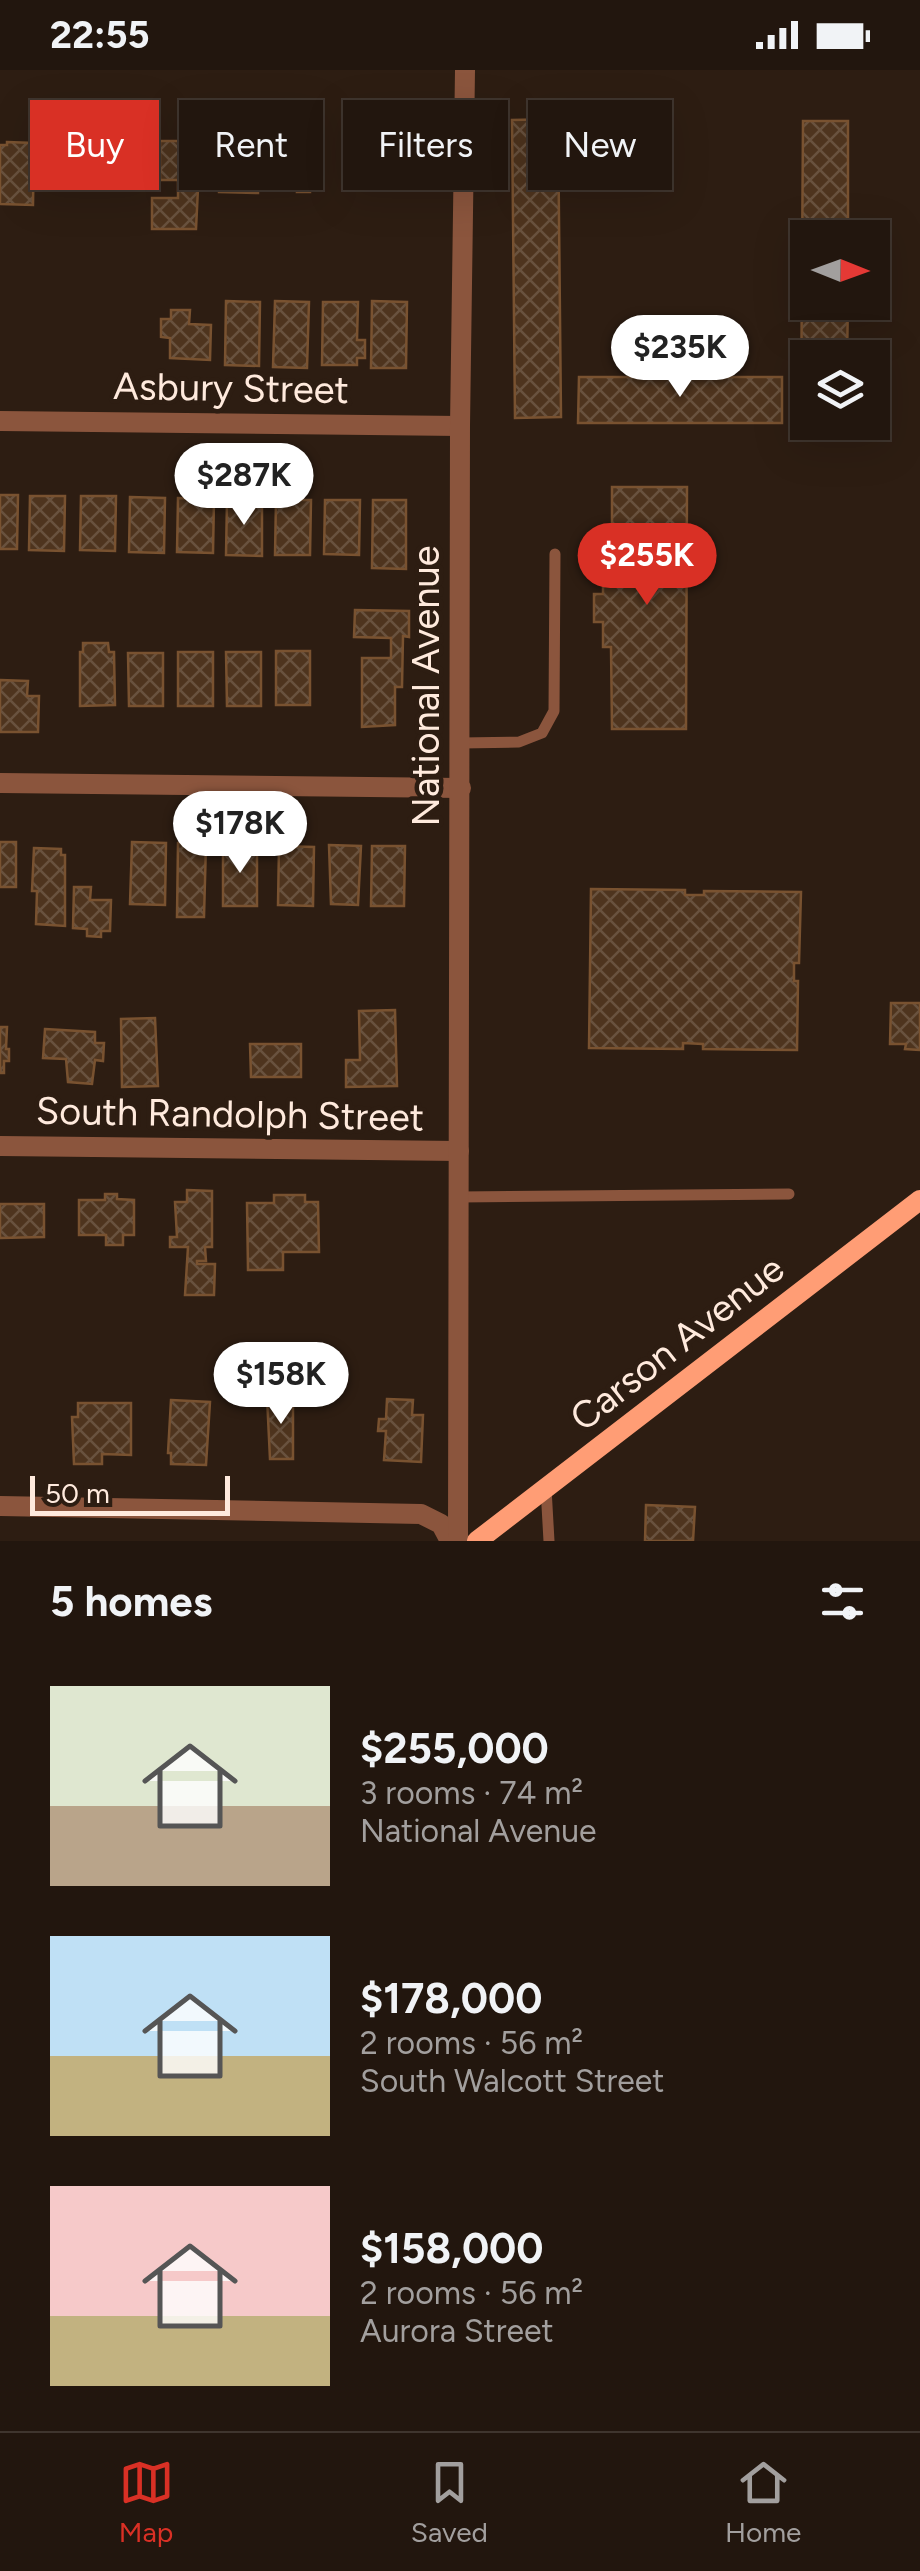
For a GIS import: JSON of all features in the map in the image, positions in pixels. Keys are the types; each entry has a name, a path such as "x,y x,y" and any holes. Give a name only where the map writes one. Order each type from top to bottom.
{"main road":[{"name":"Carson Avenue","path":"477,1541 920,1200"}],"street":[{"name":"National Avenue","path":"454,1541 465,70"},
{"name":"Asbury Street","path":"0,421 460,426"},
{"path":"0,783 461,788"},
{"name":"South Randolph Street","path":"0,1146 459,1151"},
{"path":"0,1506 421,1514 441,1524 454,1541"}],"lane":[{"path":"461,743 519,742 531,738 542,733 554,711 555,554"},
{"path":"459,1197 788,1194"},
{"path":"546,1488 549,1541"}],"building":[{"path":"512,120 528,120 528,190 559,190 561,417 515,418"},
{"path":"803,121 848,121 848,220 802,220"},
{"path":"160,141 179,141 179,190 198,190 196,229 152,229 152,198 178,198 178,180 160,180"},
{"path":"30,143 33,205 0,204 0,145"},
{"path":"219,190 258,190 258,193"},
{"path":"226,301 260,302 259,366 225,365"},
{"path":"275,301 309,302 307,368 273,367"},
{"path":"372,301 407,302 406,368 371,368"},
{"path":"323,302 358,302 357,340 365,340 365,358 357,358 357,365 322,365"},
{"path":"171,310 190,310 189,324 211,325 210,360 170,358 170,338 161,337 161,319 171,319"},
{"path":"802,320 848,320 847,340 802,340"},
{"path":"579,377 782,377 782,423 578,423"},
{"path":"612,487 687,487 686,729 612,729 611,647 603,647 603,622 594,622 594,594 603,594 603,569 612,569"},
{"path":"0,495 18,495 17,549 0,549"},
{"path":"30,496 65,496 64,551 29,550"},
{"path":"81,496 116,496 115,551 80,550"},
{"path":"130,497 165,498 164,553 129,552"},
{"path":"178,498 214,499 213,553 177,552"},
{"path":"227,500 262,501 262,556 226,555"},
{"path":"276,500 311,500 310,555 275,555"},
{"path":"325,500 360,500 359,555 324,554"},
{"path":"373,500 406,500 406,569 372,568"},
{"path":"355,610 409,611 409,637 403,636 402,687 395,687 395,725 362,727 362,658 391,658 391,638 354,637"},
{"path":"83,643 108,643 109,652 114,652 115,705 80,706"},
{"path":"276,651 310,651 310,705 276,705"},
{"path":"178,652 213,652 213,706 178,706"},
{"path":"226,652 261,652 261,706 227,706"},
{"path":"128,653 163,653 163,706 129,706"},
{"path":"0,680 28,681 27,696 39,696 38,732 0,732"},
{"path":"181,835 202,835 202,844 206,844 204,917 177,917"},
{"path":"0,842 16,842 16,887 0,887"},
{"path":"132,842 166,843 165,905 130,904"},
{"path":"329,845 361,846 358,905 331,904"},
{"path":"223,846 257,846 257,906 223,906"},
{"path":"279,846 314,847 313,906 278,905"},
{"path":"372,846 405,846 404,906 371,906"},
{"path":"34,848 61,849 61,855 65,855 65,926 36,924 37,891 32,891"},
{"path":"74,887 91,887 90,900 111,900 110,931 101,931 101,937 87,936 87,929 73,928"},
{"path":"591,889 685,890 685,895 704,895 704,891 801,892 799,963 794,963 794,981 798,981 797,1050 703,1049 703,1044 683,1043 683,1049 589,1048"},
{"path":"891,1003 920,1003 920,1050 905,1049 906,1044 890,1044"},
{"path":"395,1010 397,1086 346,1087 346,1060 360,1060 359,1011"},
{"path":"155,1018 158,1086 122,1087 121,1019"},
{"path":"0,1027 7,1027 9,1049 4,1073 0,1073"},
{"path":"45,1029 95,1032 95,1043 104,1043 103,1061 95,1060 92,1084 68,1082 66,1059 43,1058"},
{"path":"250,1044 301,1044 301,1077 251,1077"},
{"path":"187,1190 212,1191 212,1247 205,1247 206,1261 197,1264 215,1264 214,1295 185,1295 188,1247 170,1247 170,1237 177,1237 175,1202 187,1202"},
{"path":"105,1194 134,1200 134,1235 123,1235 123,1245 106,1245 106,1235 79,1235 79,1200 105,1200"},
{"path":"274,1195 305,1195 305,1202 318,1202 319,1252 283,1252 283,1270 248,1270 247,1203 274,1203"},
{"path":"0,1204 44,1204 44,1237 0,1238"},
{"path":"293,1396 293,1459 270,1459 267,1397"},
{"path":"387,1399 413,1400 412,1415 423,1415 421,1462 384,1460 386,1431 378,1431 379,1419 386,1419"},
{"path":"171,1400 210,1402 206,1465 171,1464"},
{"path":"78,1403 131,1403 131,1455 102,1454 102,1464 74,1464 72,1417 78,1417"},
{"path":"646,1505 695,1507 693,1541 645,1541"}]}
